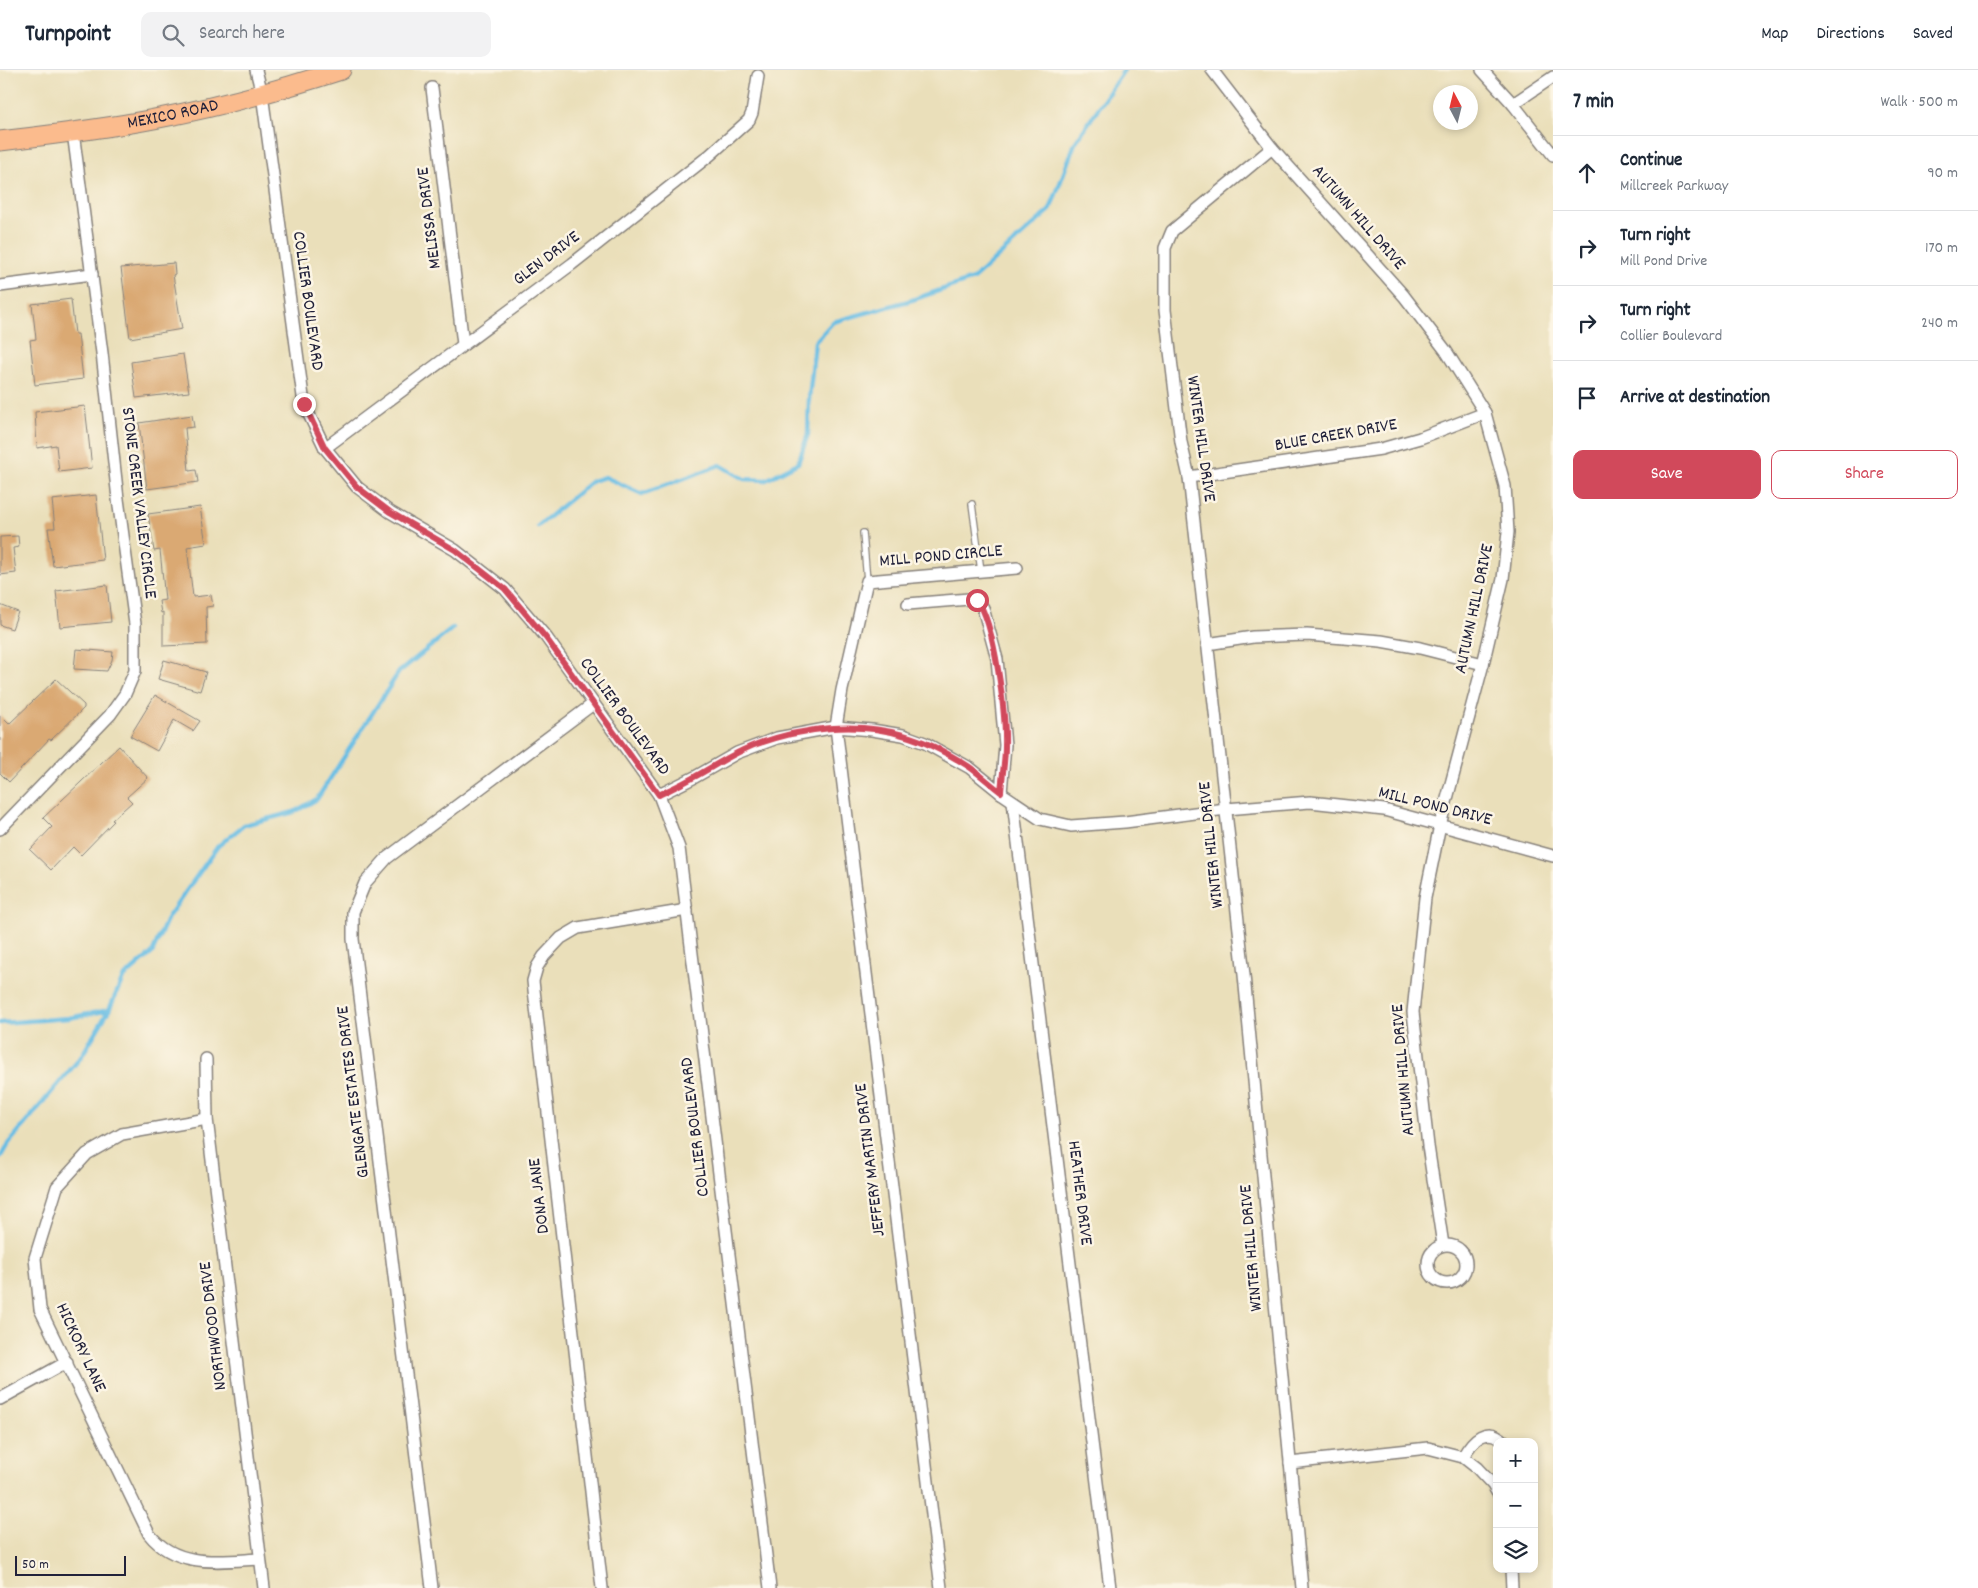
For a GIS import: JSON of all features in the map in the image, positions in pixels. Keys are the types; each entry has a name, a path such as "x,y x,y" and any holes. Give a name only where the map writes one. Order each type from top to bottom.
{"main road":[{"name":"MEXICO ROAD","path":"0,141 154,120 262,94 341,70"}],"street":[{"name":"COLLIER BOULEVARD","path":"256,70 262,94 304,404 325,448 357,487 390,512 455,550 505,589 546,638 659,795 680,848 770,1588"},
{"name":"AUTUMN HILL DRIVE","path":"1212,70 1272,148 1404,296 1446,351 1485,413 1505,486 1508,532 1503,579 1483,664 1440,825 1425,898 1414,1012 1428,1146 1443,1245"},
{"path":"1482,70 1513,104 1553,155"},
{"name":"GLEN DRIVE","path":"325,448 462,344 572,264 717,150 749,120 752,113 758,76"},
{"path":"1513,104 1553,77"},
{"name":"MELISSA DRIVE","path":"432,88 462,344"},
{"name":"STONE CREEK VALLEY CIRCLE","path":"0,829 110,715 126,694 135,671 135,624 73,132"},
{"name":"WINTER HILL DRIVE","path":"1272,148 1178,225 1167,240 1165,248 1165,310 1181,442 1188,477 1244,975 1302,1588"},
{"path":"0,286 92,274"},
{"name":"BLUE CREEK DRIVE","path":"1188,477 1382,449 1420,438 1485,413"},
{"name":"MILL POND CIRCLE","path":"836,727 842,690 867,581 1018,568"},
{"path":"908,604 969,599 977,600 983,608 997,659 1002,706 1005,745 1001,792"},
{"path":"1207,644 1253,637 1307,635 1381,642 1420,648 1483,664"},
{"name":"GLENGATE ESTATES DRIVE","path":"432,1588 353,939 353,912 365,883 387,858 593,704"},
{"name":"MILL POND DRIVE","path":"659,795 757,744 777,738 836,727 903,735 959,761 1013,802 1040,819 1071,826 1310,802 1384,810 1553,856"},
{"name":"JEFFERY MARTIN DRIVE","path":"836,727 941,1588"},
{"name":"HEATHER DRIVE","path":"1013,802 1110,1588"},
{"name":"DONA JANE","path":"602,1588 533,981 536,967 544,956 561,938 578,928 687,910"},
{"name":"NORTHWOOD DRIVE","path":"206,1059 207,1119 264,1588"},
{"name":"HICKORY LANE","path":"207,1119 122,1134 87,1154 57,1187 35,1258 40,1309 149,1534 158,1545 171,1553 202,1562 260,1559"},
{"path":"0,1399 66,1362"},
{"path":"1463,1457 1468,1446 1477,1438 1486,1434 1497,1435 1500,1438"},
{"path":"1290,1463 1428,1448 1463,1457 1477,1468 1493,1486"},
{"path":"1489,1481 1493,1476"},
{"path":"1511,1573 1512,1588"}],"lane":[{"path":"972,504 981,571"},
{"path":"863,533 867,581"}],"building":[{"path":"174,263 175,274 173,275 182,329 130,338 121,268"},
{"path":"71,299 75,334 78,334 83,379 35,385 30,340 36,339 32,304"},
{"path":"183,354 189,392 136,398 131,362"},
{"path":"85,406 92,468 59,472 56,445 37,448 35,412"},
{"path":"192,415 194,427 185,428 189,471 196,470 198,482 147,489 139,423"},
{"path":"96,495 103,560 53,566 48,528 55,528 52,500"},
{"path":"200,507 206,544 187,547 193,597 211,595 213,606 206,607 207,644 163,646 163,612 161,613 159,601 165,600 160,550 154,551 148,514"},
{"path":"18,536 19,547 13,548 16,573 0,575 0,537"},
{"path":"107,585 111,622 60,627 56,591"},
{"path":"0,605 18,612 12,629 0,625"},
{"path":"76,649 113,652 107,671 74,669"},
{"path":"164,660 206,672 200,691 158,679"},
{"path":"56,679 84,705 84,708 51,740 49,739 9,782 0,773 0,715 9,724"},
{"path":"155,695 200,721 193,731 174,720 157,751 130,736"},
{"path":"119,746 148,778 127,797 132,802 112,820 114,821 81,855 73,847 51,870 30,850 52,827 43,818"}],"waterway":[{"path":"538,526 592,481 605,477 642,494 720,465 744,479 766,480 798,463 808,434 809,399 815,342 833,322 912,300 973,279 1050,210 1075,143 1124,70"},
{"path":"0,1158 8,1144 81,1057 109,1010 123,978 152,953 168,917 218,846 244,825 294,812 317,799 399,672 453,628"},
{"path":"0,1023 69,1018 109,1010"}],"route":[{"path":"304,404 325,448 357,487 390,512 455,550 505,589 546,638 659,795 757,744 804,732 836,727 903,735 925,743 970,768 1001,792 1005,745 997,659 983,608 977,600"}]}
